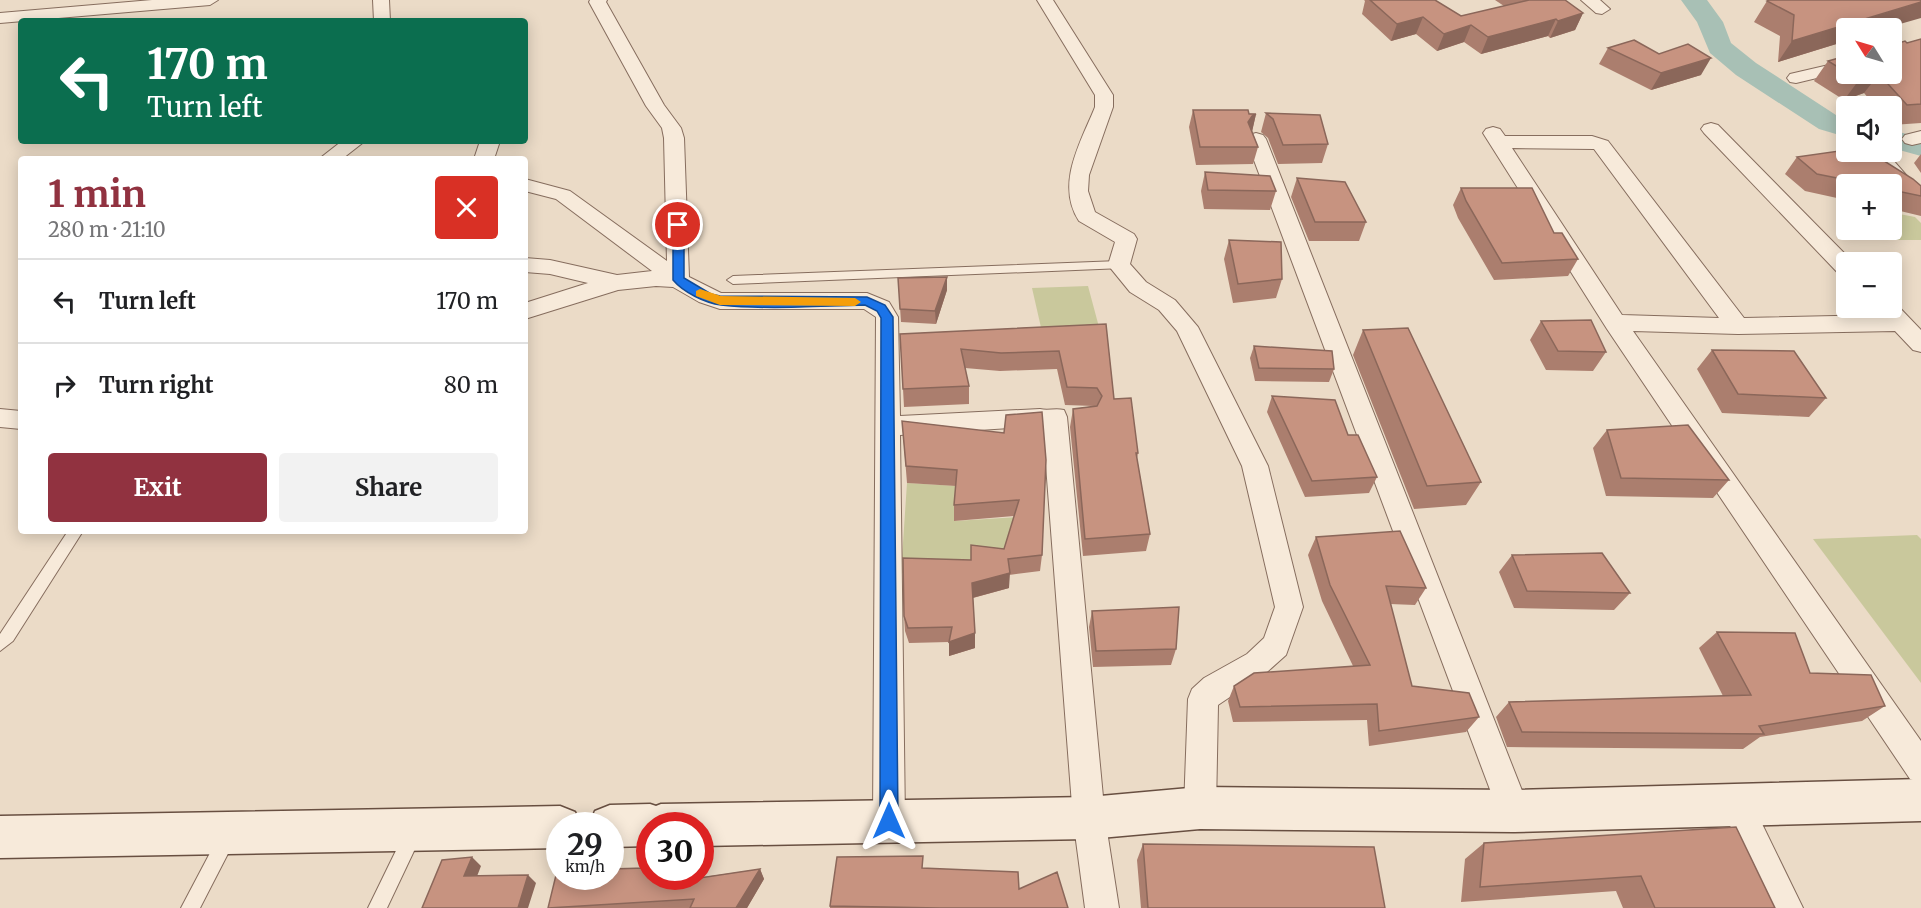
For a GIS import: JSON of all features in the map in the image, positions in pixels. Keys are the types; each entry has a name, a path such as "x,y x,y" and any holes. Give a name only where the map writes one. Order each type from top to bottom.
{"main road":[{"path":"714,824 1089,818 1200,808 1514,811 1921,800"},
{"path":"0,837 546,827"}],"street":[{"path":"0,18 210,0"},
{"path":"381,0 382,18"},
{"path":"599,0 597,2 675,138 678,280"},
{"path":"1045,0 1104,95 1104,107 1078,175 1077,191 1086,216 1126,238 1119,265 1138,287 1167,305 1187,327 1255,466 1289,607 1276,646 1257,663 1215,688 1203,699 1200,808"},
{"path":"1796,78 1836,68"},
{"path":"1711,129 1836,258"},
{"path":"1738,326 1601,146 1592,142 1496,138 1616,323 1921,768"},
{"path":"1257,139 1514,811"},
{"path":"333,156 351,144"},
{"path":"1885,162 1913,196 1921,202"},
{"path":"528,186 563,195 678,280 706,297 720,300 867,301 881,308 887,317 889,821"},
{"path":"528,265 549,267 614,282"},
{"path":"528,310 614,282 647,278 678,280"},
{"path":"1616,323 1738,326 1851,318"},
{"path":"1896,318 1921,344"},
{"path":"888,427 1065,416 1089,818 1102,908"},
{"path":"0,418 18,420"},
{"path":"1737,806 1786,908"}],"lane":[{"path":"733,280 1119,265"},
{"path":"0,644 8,636 74,534"},
{"path":"376,908 415,830"},
{"path":"190,908 230,833"}],"green space":[{"path":"1902,215 1915,217 1921,223 1921,240 1902,240"},
{"path":"1088,286 1103,342 1045,345 1032,288"},
{"path":"907,483 957,486 955,521 1018,517 1003,565 970,576 901,573"},
{"path":"1917,535 1921,539 1921,683 1813,539"}],"building":[{"path":"1370,0 1435,0 1461,16 1529,0 1565,0 1583,13 1488,37 1471,25 1444,34 1423,17 1397,24"},
{"path":"1921,0 1921,2 1868,18 1836,18 1836,28 1792,41 1794,15 1767,1"},
{"path":"1921,39 1921,104 1907,105 1902,96 1899,96 1888,84 1902,84 1902,42 1907,43"},
{"path":"1634,40 1659,54 1688,44 1711,58 1661,73 1608,48"},
{"path":"1836,59 1836,66 1828,61"},
{"path":"1193,110 1248,110 1249,114 1256,114 1248,122 1258,147 1200,147"},
{"path":"1266,113 1320,115 1328,144 1283,145 1273,119"},
{"path":"1836,151 1836,162 1886,162 1921,186 1921,196 1902,192 1902,174 1836,174 1836,178 1817,174 1797,157"},
{"path":"1205,172 1270,176 1276,191 1208,190"},
{"path":"1297,178 1345,182 1366,222 1315,222"},
{"path":"1461,188 1532,188 1554,233 1562,233 1578,259 1502,263 1466,201"},
{"path":"1229,240 1281,242 1282,279 1238,284"},
{"path":"947,277 935,311 900,309 898,278"},
{"path":"1591,320 1606,352 1558,351 1541,321"},
{"path":"1106,324 1114,399 1131,398 1138,453 1136,453 1150,534 1085,539 1073,409 1097,406 1102,396 1097,388 1067,387 1059,351 1001,353 961,349 969,386 903,389 900,334"},
{"path":"1408,328 1481,482 1427,486 1363,330"},
{"path":"1254,346 1332,351 1334,369 1259,368"},
{"path":"1712,350 1794,351 1826,398 1738,394"},
{"path":"1272,396 1335,400 1348,435 1358,435 1377,477 1312,481"},
{"path":"1042,412 1046,460 1042,555 1008,559 1010,573 972,583 975,633 949,642 952,627 908,628 904,616 903,558 971,560 971,545 1004,549 1019,500 954,505 957,470 906,466 902,421 1004,433 1006,415"},
{"path":"1688,425 1729,480 1621,478 1607,430"},
{"path":"1400,531 1426,588 1386,586 1412,686 1469,693 1479,717 1379,731 1377,704 1240,707 1234,686 1254,673 1370,665 1330,585 1316,537"},
{"path":"1602,553 1630,593 1527,591 1512,555"},
{"path":"1179,607 1176,649 1096,651 1092,611"},
{"path":"1717,632 1795,633 1810,673 1871,675 1885,706 1759,726 1764,734 1522,732 1509,702 1751,695"},
{"path":"1736,827 1775,908 1655,908 1641,876 1480,887 1484,843"},
{"path":"1143,844 1374,847 1385,908 1148,908"},
{"path":"923,856 922,868 1018,872 1019,889 1057,872 1068,908 830,906 837,857"},
{"path":"472,857 464,876 528,875 518,908 422,908 442,860"},
{"path":"636,868 636,890 714,890 714,876 760,869 736,908 690,908 694,899 548,908 552,890 624,890 624,869"}],"waterway":[{"path":"1694,0 1710,22 1719,47 1746,69 1829,123 1836,125"},
{"path":"1902,142 1921,147"}],"slow traffic":[{"path":"700,293 720,300 746,302 855,302"}],"route":[{"path":"678,225 678,280 706,297 746,302 867,301 881,308 887,317 889,821"}]}
